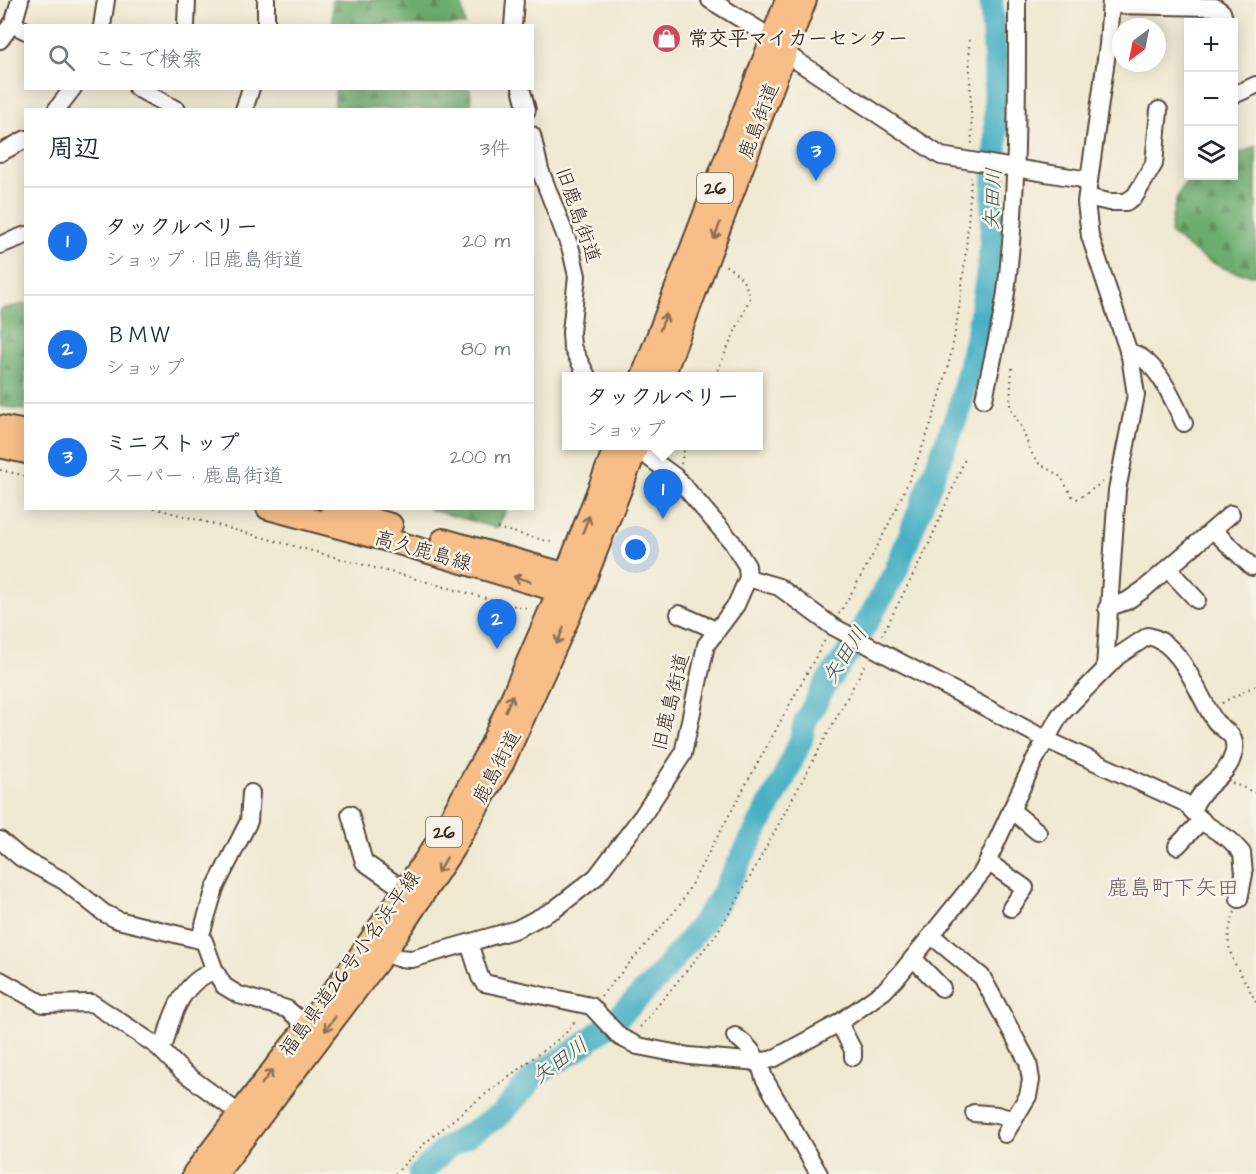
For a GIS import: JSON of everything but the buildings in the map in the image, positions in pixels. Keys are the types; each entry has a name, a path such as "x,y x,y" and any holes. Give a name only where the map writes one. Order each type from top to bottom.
{"main road":[{"name":"26","path":"644,372 778,46 787,0"},
{"name":"鹿島街道","path":"664,372 707,258 778,46 806,0"},
{"path":"0,426 24,432"},
{"path":"0,446 24,452"},
{"name":"福島県道26号小名浜平線","path":"194,1174 358,959 440,840 492,744 571,585 629,450"},
{"name":"高久鹿島線","path":"275,510 402,544 571,585"},
{"name":"高久鹿島線","path":"338,510 571,585"},
{"name":"鹿島街道","path":"216,1174 384,952 452,850 503,762 571,585"}],"street":[{"path":"0,40 19,27 20,0"},
{"path":"102,24 106,0"},
{"path":"186,24 188,0"},
{"path":"266,0 266,24"},
{"path":"513,24 515,0"},
{"path":"710,0 940,156 1016,166 1089,180"},
{"path":"984,399 1005,295 1016,166 1017,0"},
{"path":"1105,668 1107,608 1120,476 1135,411 1134,381 1128,352 1090,236 1087,197 1108,45 1111,2 1222,10"},
{"path":"1238,93 1256,84"},
{"path":"58,108 71,90"},
{"path":"141,90 168,103"},
{"path":"245,108 250,90"},
{"path":"522,90 526,108"},
{"path":"1087,197 1109,202 1126,202 1135,196 1154,164 1159,110"},
{"path":"0,153 24,140"},
{"name":"旧鹿島街道","path":"534,144 540,170 571,250 578,276 572,347 585,372"},
{"path":"0,244 24,236"},
{"path":"1128,352 1138,354 1153,369 1184,423"},
{"path":"638,450 661,463 677,478 732,542 747,566 748,578 779,587 832,626 1045,739 1185,803 1197,815 1246,847 1239,899"},
{"path":"1107,608 1127,601 1169,570 1231,514"},
{"path":"1213,530 1252,567"},
{"path":"1169,570 1197,600"},
{"name":"旧鹿島街道","path":"384,952 398,958 412,959 517,929 555,909 596,877 678,764 692,720 706,645 736,605 748,578"},
{"path":"679,614 709,627 715,634"},
{"path":"469,943 480,977 489,985 591,1005 620,1037 631,1044 689,1056 759,1062 773,1059 839,1023 884,991 932,936 988,862 1045,739 1060,715 1105,668 1148,636 1154,637 1186,668 1208,710 1232,737 1234,746 1231,762 1199,794 1197,815 1177,846"},
{"path":"200,938 215,888 249,821 251,793"},
{"path":"1011,810 1038,832"},
{"path":"350,814 364,862 406,891"},
{"path":"0,840 21,858 63,880 104,913 118,920 200,938 204,941 215,971 230,991 278,1005 306,1025"},
{"path":"988,862 1025,888 1011,908"},
{"path":"932,936 982,977 1024,1054 1030,1072 1030,1087 1025,1103 1005,1134"},
{"path":"913,958 942,988"},
{"path":"157,1046 165,1042 171,1017 200,975 215,971"},
{"path":"0,980 43,1004 92,1003 157,1046 183,1072 240,1114"},
{"path":"839,1023 853,1050 853,1057"},
{"path":"735,1036 747,1044 759,1062 764,1078 819,1174"},
{"path":"974,1113 998,1114 1014,1120"}],"path":[{"path":"395,1174 424,1144 467,1108 565,1034 620,976 680,905 802,687 832,626 866,570 884,533 940,393 951,351 966,265 972,162 969,40"},
{"path":"707,258 736,272 748,287 750,298 717,372"},
{"path":"1012,368 1010,407 1037,462 1061,477 1072,496 1078,499 1107,479 1120,476"},
{"path":"640,1026 715,936 730,911 929,544 965,459"},
{"path":"0,470 24,476"},
{"path":"161,510 518,608"},
{"path":"497,528 555,543"},
{"path":"1208,710 1256,685"},
{"path":"1220,774 1256,794"},
{"path":"1239,899 1227,934 1228,946 1256,1003"}],"green space":[{"path":"332,0 461,0 465,24 333,24"},
{"path":"335,90 470,90 472,108 335,108"},
{"path":"1256,146 1256,275 1232,271 1210,262 1170,233 1177,199 1185,184 1190,180 1238,180 1238,154"},
{"path":"24,304 24,410 0,406 0,309"},
{"path":"432,510 506,510 497,528"}],"waterway":[{"name":"矢田川","path":"420,1174 445,1149 500,1115 536,1075 582,1046 618,1017 656,980 691,938 719,900 783,780 801,740 805,722 827,682 854,645 895,573 959,410 978,331 990,260 996,141 995,59 991,0"}],"place":[{"name":"常交平マイカーセンター","path":"667,39"},
{"name":"ミニストップ","path":"816,181"},
{"name":"タックルベリー","path":"663,519"},
{"name":"ＢＭＷ","path":"497,649"}],"district":[{"name":"鹿島町下矢田","path":"1173,888"}]}
